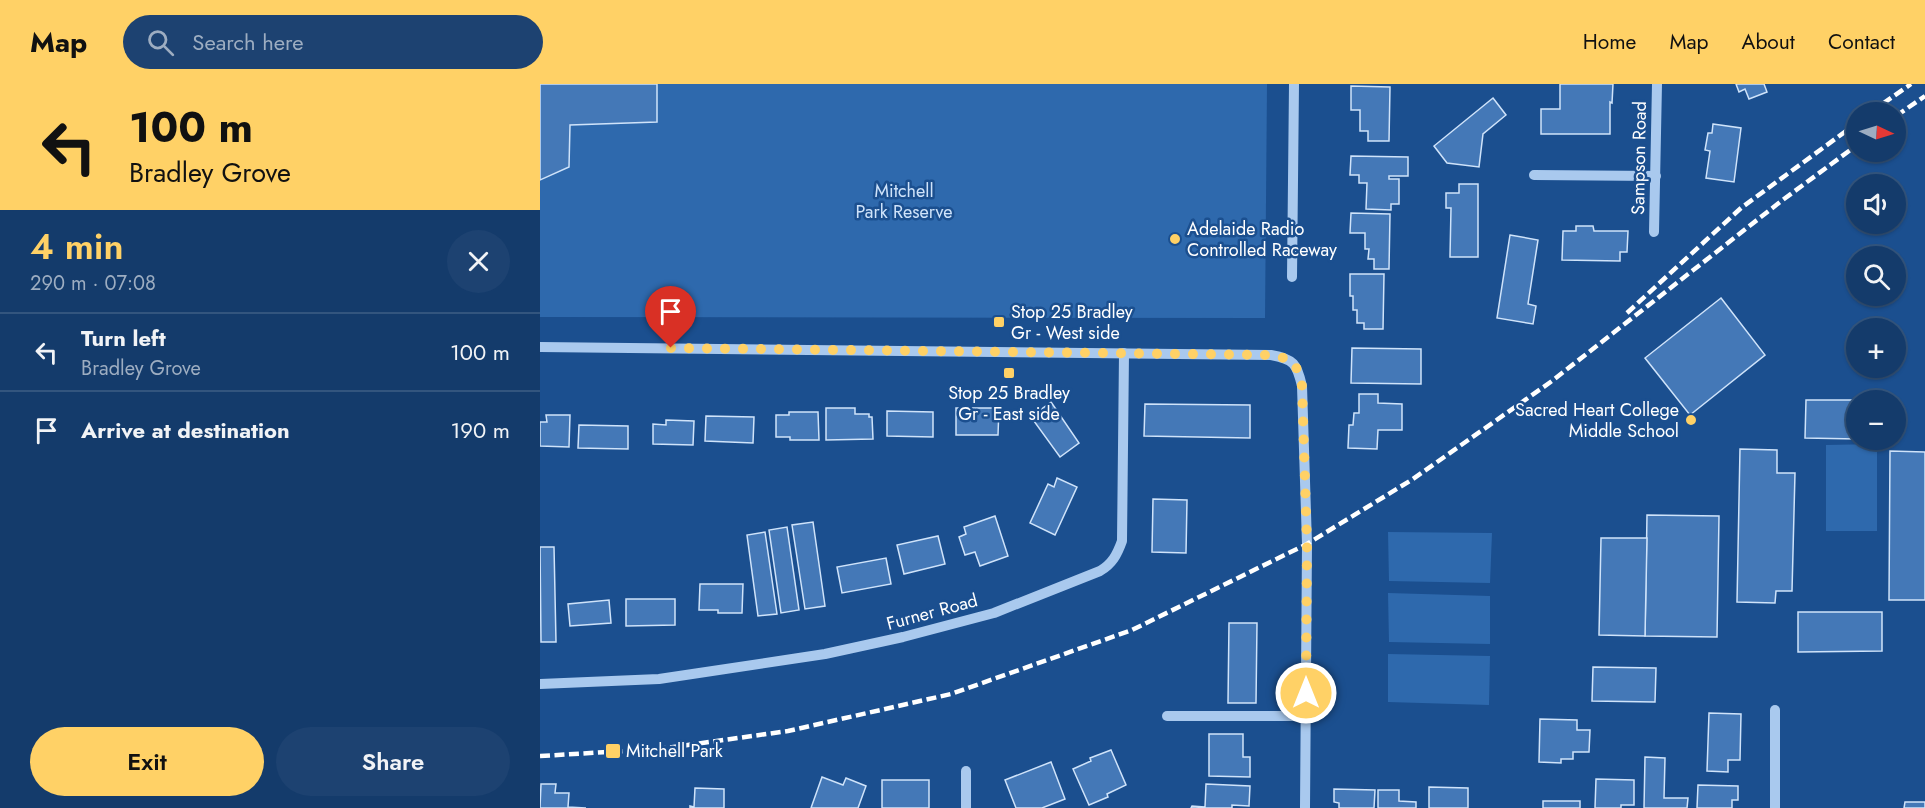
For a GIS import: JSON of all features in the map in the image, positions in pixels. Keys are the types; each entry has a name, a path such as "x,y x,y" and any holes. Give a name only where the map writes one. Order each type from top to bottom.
{"street":[{"path":"1292,277 1294,84"},
{"name":"Sampson Road","path":"1654,232 1657,84"},
{"path":"1534,175 1656,176"},
{"path":"540,346 1271,355 1284,357 1294,363 1302,386 1307,544 1305,808"},
{"name":"Furner Road","path":"540,684 659,679 825,654 903,637 994,613 1100,571 1110,565 1122,541 1124,353"},
{"path":"1775,710 1775,808"},
{"path":"1167,716 1306,716"},
{"path":"966,771 966,808"}],"green space":[{"name":"Mitchell Park Reserve","path":"540,84 1267,84 1265,318 540,317"},
{"path":"1826,445 1846,445 1846,450 1877,450 1877,531 1826,531"},
{"path":"1388,532 1492,533 1490,583 1389,581"},
{"path":"1388,593 1490,596 1490,644 1389,642"},
{"path":"1388,654 1490,656 1489,705 1388,702"}],"building":[{"path":"540,84 657,84 657,122 570,125 569,167 540,180"},
{"path":"1560,84 1613,84 1612,103 1610,102 1610,134 1541,134 1541,109 1560,109"},
{"path":"1736,84 1764,84 1767,92 1749,99 1745,89 1739,92"},
{"path":"1351,86 1390,87 1389,141 1368,141 1368,131 1360,131 1360,110 1351,110"},
{"path":"1493,98 1506,115 1483,134 1479,167 1447,163 1434,146"},
{"path":"1713,124 1741,128 1734,182 1706,178 1710,151 1705,150 1708,133 1712,133"},
{"path":"1351,156 1408,157 1408,176 1389,176 1389,179 1399,179 1399,204 1391,204 1391,210 1366,209 1367,183 1359,183 1359,175 1350,175"},
{"path":"1459,184 1478,184 1478,257 1450,257 1451,208 1446,208 1446,193 1459,193"},
{"path":"1351,213 1390,214 1389,269 1374,269 1374,259 1368,259 1369,249 1365,249 1365,233 1350,233"},
{"path":"1576,226 1593,226 1594,231 1628,231 1627,252 1620,252 1620,261 1562,260 1563,231 1576,231"},
{"path":"1510,235 1538,240 1528,304 1536,306 1533,324 1497,318"},
{"path":"1350,274 1384,274 1383,329 1364,329 1364,323 1357,323 1357,310 1353,310 1353,296 1350,296"},
{"path":"1721,298 1765,355 1690,415 1645,358"},
{"path":"1352,348 1421,349 1421,384 1351,383"},
{"path":"1359,394 1378,394 1378,403 1402,404 1402,430 1378,430 1377,449 1348,448 1349,425 1353,425 1354,413 1359,413"},
{"path":"1806,400 1846,400 1846,439 1805,438"},
{"path":"1051,402 1079,443 1060,457 1031,417"},
{"path":"1145,404 1250,405 1250,438 1144,436"},
{"path":"826,408 855,408 855,414 869,414 869,417 872,417 873,439 826,440"},
{"path":"956,408 999,408 998,435 956,435"},
{"path":"887,411 933,412 933,437 887,436"},
{"path":"789,412 818,412 819,440 790,440 790,437 776,437 776,415 789,415"},
{"path":"546,415 570,415 569,447 540,446 540,422 547,422"},
{"path":"706,416 754,417 753,443 705,441"},
{"path":"666,420 694,421 693,445 653,444 653,424 666,425"},
{"path":"579,425 628,426 628,449 578,448"},
{"path":"1740,449 1777,450 1777,473 1795,473 1792,591 1776,591 1775,603 1737,602"},
{"path":"1890,451 1925,452 1925,600 1889,600"},
{"path":"1057,478 1077,487 1055,535 1030,523 1048,484 1054,487"},
{"path":"1153,499 1187,500 1186,553 1152,552"},
{"path":"1647,515 1719,516 1717,637 1645,636"},
{"path":"995,516 1008,556 980,566 975,552 965,555 959,537 966,534 964,527"},
{"path":"813,522 825,606 805,609 792,525"},
{"path":"787,527 799,610 781,613 769,530"},
{"path":"765,532 777,614 758,616 747,535"},
{"path":"938,536 945,564 904,574 897,545"},
{"path":"1601,538 1647,538 1645,636 1599,635"},
{"path":"540,547 554,547 556,642 541,642"},
{"path":"886,558 891,584 842,593 837,567"},
{"path":"700,584 743,584 742,613 699,610"},
{"path":"626,599 675,599 675,625 626,626"},
{"path":"609,600 611,623 570,626 568,604"},
{"path":"1798,612 1882,612 1882,651 1798,652"},
{"path":"1229,623 1257,623 1256,703 1228,703"},
{"path":"1593,667 1656,668 1655,702 1592,701"},
{"path":"1709,713 1741,714 1740,760 1728,760 1728,772 1707,771"},
{"path":"1540,719 1577,720 1577,730 1590,730 1589,752 1573,752 1573,759 1561,759 1561,763 1539,762"},
{"path":"1209,734 1243,734 1243,757 1250,757 1250,777 1209,776"},
{"path":"1111,750 1126,785 1107,794 1108,797 1089,805 1073,769 1091,761 1090,758"},
{"path":"1645,757 1665,758 1664,798 1688,798 1687,808 1644,808"},
{"path":"1051,762 1065,799 1042,808 1016,808 1005,780"},
{"path":"822,777 843,785 846,778 866,786 858,808 811,808"},
{"path":"1596,779 1634,780 1634,805 1621,805 1621,808 1595,808"},
{"path":"882,780 929,780 929,808 882,808"},
{"path":"541,784 556,784 555,793 569,793 568,807 586,808 540,808"},
{"path":"1206,784 1250,786 1249,806 1191,808 1192,806 1205,807"},
{"path":"1698,785 1738,786 1738,800 1732,800 1732,808 1697,808"},
{"path":"1429,787 1468,788 1468,808 1429,808"},
{"path":"695,788 724,789 724,808 690,808 690,806 694,807"},
{"path":"1334,789 1375,790 1374,808 1339,808 1339,803 1334,802"},
{"path":"1378,790 1399,790 1399,801 1416,802 1416,808 1378,808"},
{"path":"1543,801 1580,801 1580,808 1543,808"},
{"path":"1905,802 1925,802 1925,808 1904,808"}],"railway":[{"path":"1885,102 1911,84"},
{"path":"1906,109 1925,96"},
{"path":"1627,313 1741,208 1846,131"},
{"path":"540,756 659,749 788,731 951,694 1132,630 1307,544 1413,479 1552,381 1780,202 1846,153"}],"place":[{"name":"Adelaide Radio Controlled Raceway","path":"1175,239"},
{"name":"Stop 25 Bradley Gr - West side","path":"999,322"},
{"name":"Stop 25 Bradley Gr - East side","path":"1009,373"},
{"name":"Sacred Heart College Middle School","path":"1691,420"},
{"name":"Mitchell Park","path":"613,751"}],"route":[{"path":"671,348 1271,355 1284,357 1294,363 1302,386 1307,544 1306,693"}]}
